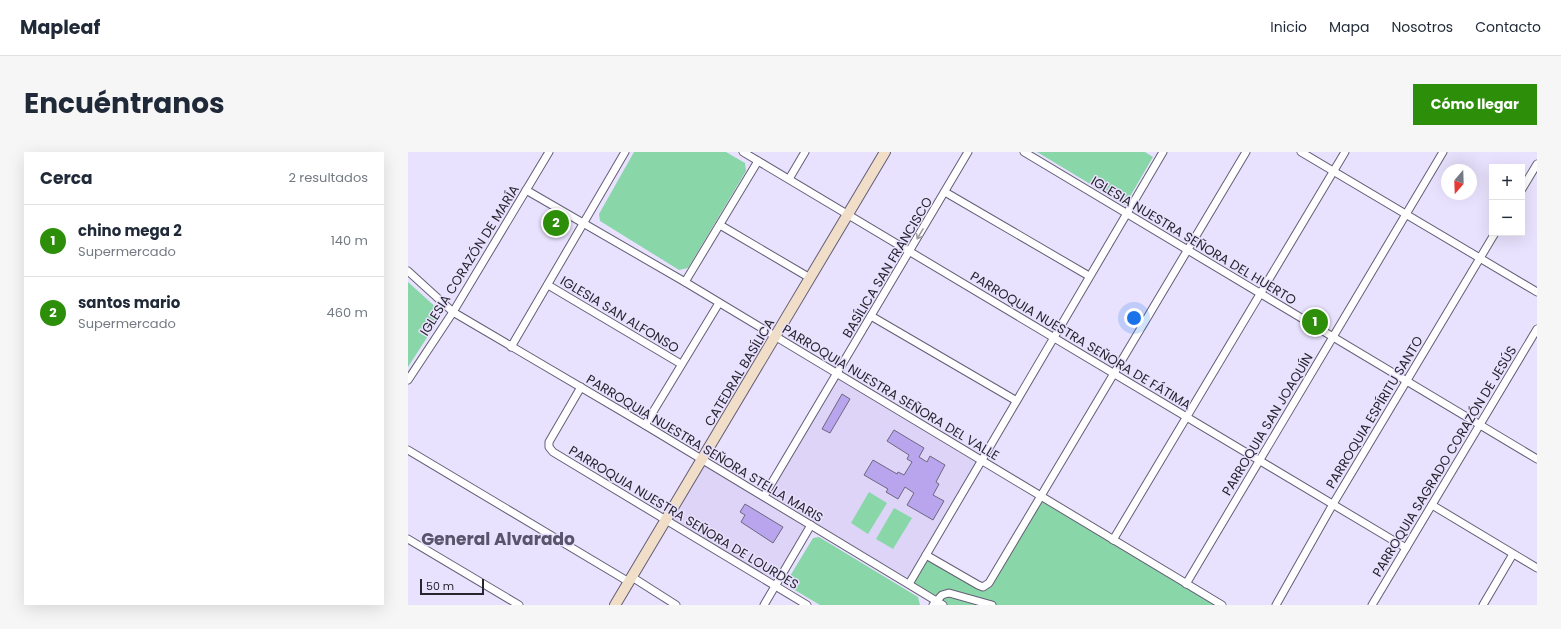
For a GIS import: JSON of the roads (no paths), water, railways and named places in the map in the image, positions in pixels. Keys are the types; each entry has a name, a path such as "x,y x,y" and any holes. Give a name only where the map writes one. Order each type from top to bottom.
{"main road":[{"name":"CATEDRAL BASÍLICA","path":"616,605 885,152"}],"street":[{"name":"IGLESIA CORAZÓN DE MARÍA","path":"408,380 453,312 549,152"},
{"path":"512,347 625,152"},
{"name":"PARROQUIA NUESTRA SEÑORA DE FÁTIMA","path":"743,152 1406,548"},
{"path":"789,179 805,152"},
{"name":"BASÍLICA SAN FRANCISCO","path":"764,496 968,152"},
{"name":"IGLESIA NUESTRA SEÑORA DEL HUERTO","path":"1024,152 1537,459"},
{"path":"909,584 1015,400 1162,152"},
{"path":"926,555 978,585 987,586 1115,374 1246,152"},
{"path":"1301,152 1537,292"},
{"path":"1114,540 1345,152"},
{"name":"PARROQUIA SAN JOAQUÍN","path":"1186,584 1443,152"},
{"path":"685,282 758,161"},
{"path":"1525,184 1537,164"},
{"name":"PARROQUIA NUESTRA SEÑORA DEL VALLE","path":"526,190 685,282 837,375 1042,496 1222,605"},
{"path":"945,192 1089,276"},
{"path":"720,225 810,278"},
{"name":"PARROQUIA ESPÍRITU SANTO","path":"1276,605 1333,504 1493,236"},
{"name":"PARROQUIA NUESTRA SEÑORA STELLA MARIS","path":"408,271 453,312 703,459 909,584 935,603 943,605"},
{"name":"IGLESIA SAN ALFONSO","path":"548,285 681,364"},
{"path":"645,425 719,303"},
{"path":"872,316 1015,400"},
{"name":"PARROQUIA SAGRADO CORAZÓN DE JESÚS","path":"1372,605 1537,329"},
{"name":"PARROQUIA NUESTRA SEÑORA DE LOURDES","path":"581,387 549,442 553,452 808,605"},
{"path":"408,450 630,580 676,605"},
{"path":"1432,505 1537,568"},
{"path":"764,605 812,525"},
{"path":"408,539 519,605"},
{"path":"1482,605 1513,554"},
{"path":"935,603 948,593 992,605"}],"place":[{"name":"santos mario","path":"556,223"},
{"name":"chino mega 2","path":"1315,322"}],"district":[{"name":"General Alvarado","path":"498,539"}]}
